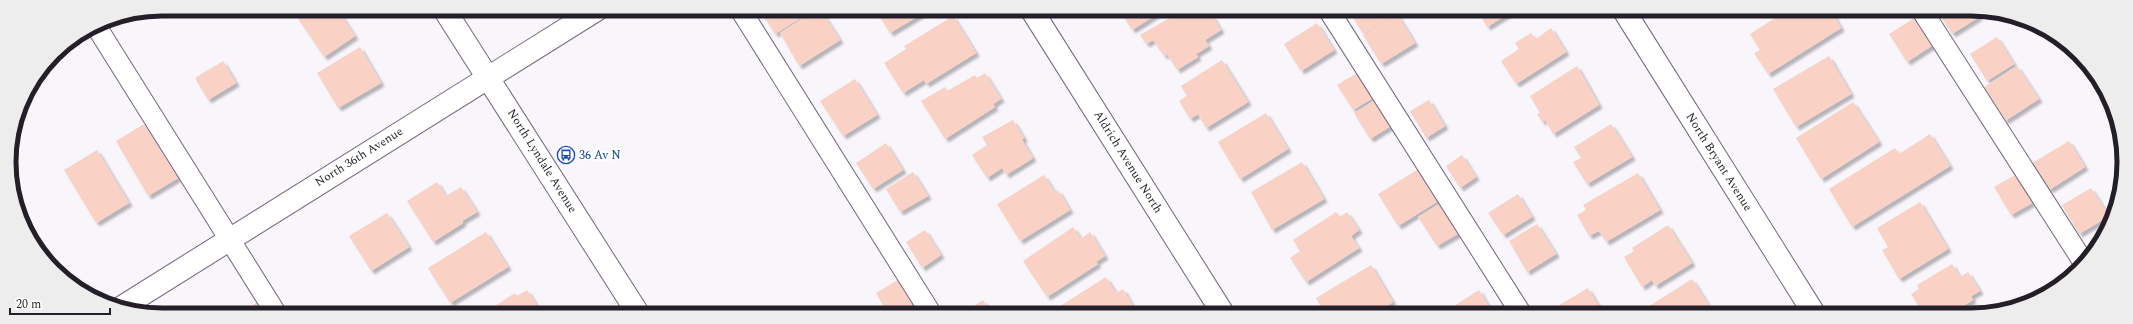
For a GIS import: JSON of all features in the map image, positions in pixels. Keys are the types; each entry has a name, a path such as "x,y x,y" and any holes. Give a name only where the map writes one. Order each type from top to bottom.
{"street":[{"name":"North Lyndale Avenue","path":"449,16 635,308"},
{"name":"North 36th Avenue","path":"127,304 587,16"},
{"name":"Aldrich Avenue North","path":"1035,16 1220,308"},
{"name":"North Bryant Avenue","path":"1627,16 1812,308"}],"lane":[{"path":"744,16 928,308"},
{"path":"1332,16 1518,308"},
{"path":"1925,16 2080,259"},
{"path":"99,30 273,308"}],"building":[{"path":"342,16 355,36 324,57 297,17"},
{"path":"763,16 804,16 775,34"},
{"path":"806,16 825,16 840,40 799,66 780,33"},
{"path":"879,16 918,16 890,33"},
{"path":"953,16 976,53 926,84 924,80 903,93 884,63 906,49 904,46"},
{"path":"1123,16 1154,16 1132,30"},
{"path":"1173,16 1212,16 1221,30 1205,40 1209,46 1196,54 1198,57 1177,70 1167,54 1164,56 1153,40 1146,44 1140,35"},
{"path":"1352,16 1389,16 1390,18 1363,34"},
{"path":"1394,16 1398,16 1415,43 1381,64 1363,35"},
{"path":"1481,16 1505,16 1487,27"},
{"path":"1778,16 1834,16 1841,28 1768,74 1754,53 1760,50 1750,34"},
{"path":"1940,16 1978,16 1979,17 1952,34"},
{"path":"1916,17 1933,45 1907,62 1889,34"},
{"path":"1317,23 1334,50 1301,71 1284,44"},
{"path":"1551,28 1566,52 1516,84 1501,61 1519,49 1515,43 1531,33 1536,39"},
{"path":"1997,37 2014,64 1987,81 1970,54"},
{"path":"360,47 381,83 338,108 317,73"},
{"path":"1829,56 1851,94 1796,127 1773,89"},
{"path":"1222,60 1248,102 1206,128 1198,114 1190,119 1179,101 1187,96 1181,86"},
{"path":"223,61 236,83 208,100 195,78"},
{"path":"1577,66 1599,105 1553,134 1545,120 1542,122 1537,114 1540,113 1530,96"},
{"path":"2017,66 2039,99 2005,121 1984,87"},
{"path":"985,73 1001,99 993,104 995,107 945,139 921,101 945,87 947,91 975,75 977,78"},
{"path":"1357,73 1373,98 1353,110 1337,85"},
{"path":"855,79 877,115 843,136 820,101"},
{"path":"1375,100 1391,126 1370,139 1354,113"},
{"path":"1429,100 1445,126 1426,138 1410,111"},
{"path":"1853,102 1879,142 1821,179 1796,138"},
{"path":"1266,113 1288,149 1240,179 1218,142"},
{"path":"1013,120 1024,138 1022,140 1033,158 1006,175 1002,168 987,178 972,155 987,145 982,137"},
{"path":"144,124 178,178 148,196 116,141"},
{"path":"1611,124 1632,157 1587,184 1573,162 1581,158 1574,147"},
{"path":"1930,134 1950,166 1852,227 1829,189 1895,148 1899,154"},
{"path":"2069,141 2085,167 2049,190 2032,163"},
{"path":"886,143 903,170 873,189 856,163"},
{"path":"97,150 129,203 96,223 64,170"},
{"path":"1462,155 1476,177 1460,188 1446,166"},
{"path":"1302,162 1324,199 1272,230 1251,192"},
{"path":"1420,168 1440,200 1398,226 1378,194"},
{"path":"913,172 928,196 900,212 886,189"},
{"path":"1638,173 1660,210 1606,242 1599,231 1589,236 1577,215 1586,210 1583,205"},
{"path":"1044,175 1055,193 1058,190 1070,210 1020,241 997,204"},
{"path":"2015,175 2032,203 2011,215 1994,187"},
{"path":"437,182 446,196 461,187 477,212 462,221 463,223 433,242 407,201"},
{"path":"2091,188 2107,214 2106,218 2079,234 2062,205"},
{"path":"1518,194 1532,217 1503,235 1488,213"},
{"path":"1442,202 1461,232 1437,246 1418,217"},
{"path":"1920,202 1948,249 1899,279 1882,250 1888,247 1877,228"},
{"path":"1336,212 1340,217 1347,212 1359,230 1351,236 1359,248 1306,282 1290,258 1300,251 1293,240"},
{"path":"387,213 409,247 371,271 349,236"},
{"path":"1537,224 1556,254 1527,272 1509,241"},
{"path":"1668,225 1692,263 1655,286 1652,280 1642,287 1624,257 1634,251 1632,248"},
{"path":"1073,227 1081,239 1090,232 1105,256 1096,262 1098,264 1047,297 1023,261"},
{"path":"925,230 941,255 922,268 906,242"},
{"path":"486,232 508,267 450,303 428,268"},
{"path":"1952,264 1960,277 1968,272 1980,291 1971,296 1973,300 1960,308 1920,308 1911,294 1919,289 1917,285"},
{"path":"1371,265 1393,302 1383,308 1321,308 1316,298"},
{"path":"1106,277 1116,293 1123,289 1134,308 1057,308"},
{"path":"901,278 918,305 913,308 885,308 876,293"},
{"path":"1692,279 1710,308 1646,308"},
{"path":"1588,288 1600,308 1556,308"},
{"path":"527,290 539,308 492,308 515,293 517,296"},
{"path":"1479,290 1490,308 1451,308"},
{"path":"983,300 988,308 971,308"},
{"path":"259,301 264,308 248,308"}],"place":[{"name":"36 Av N","path":"566,155"}]}
